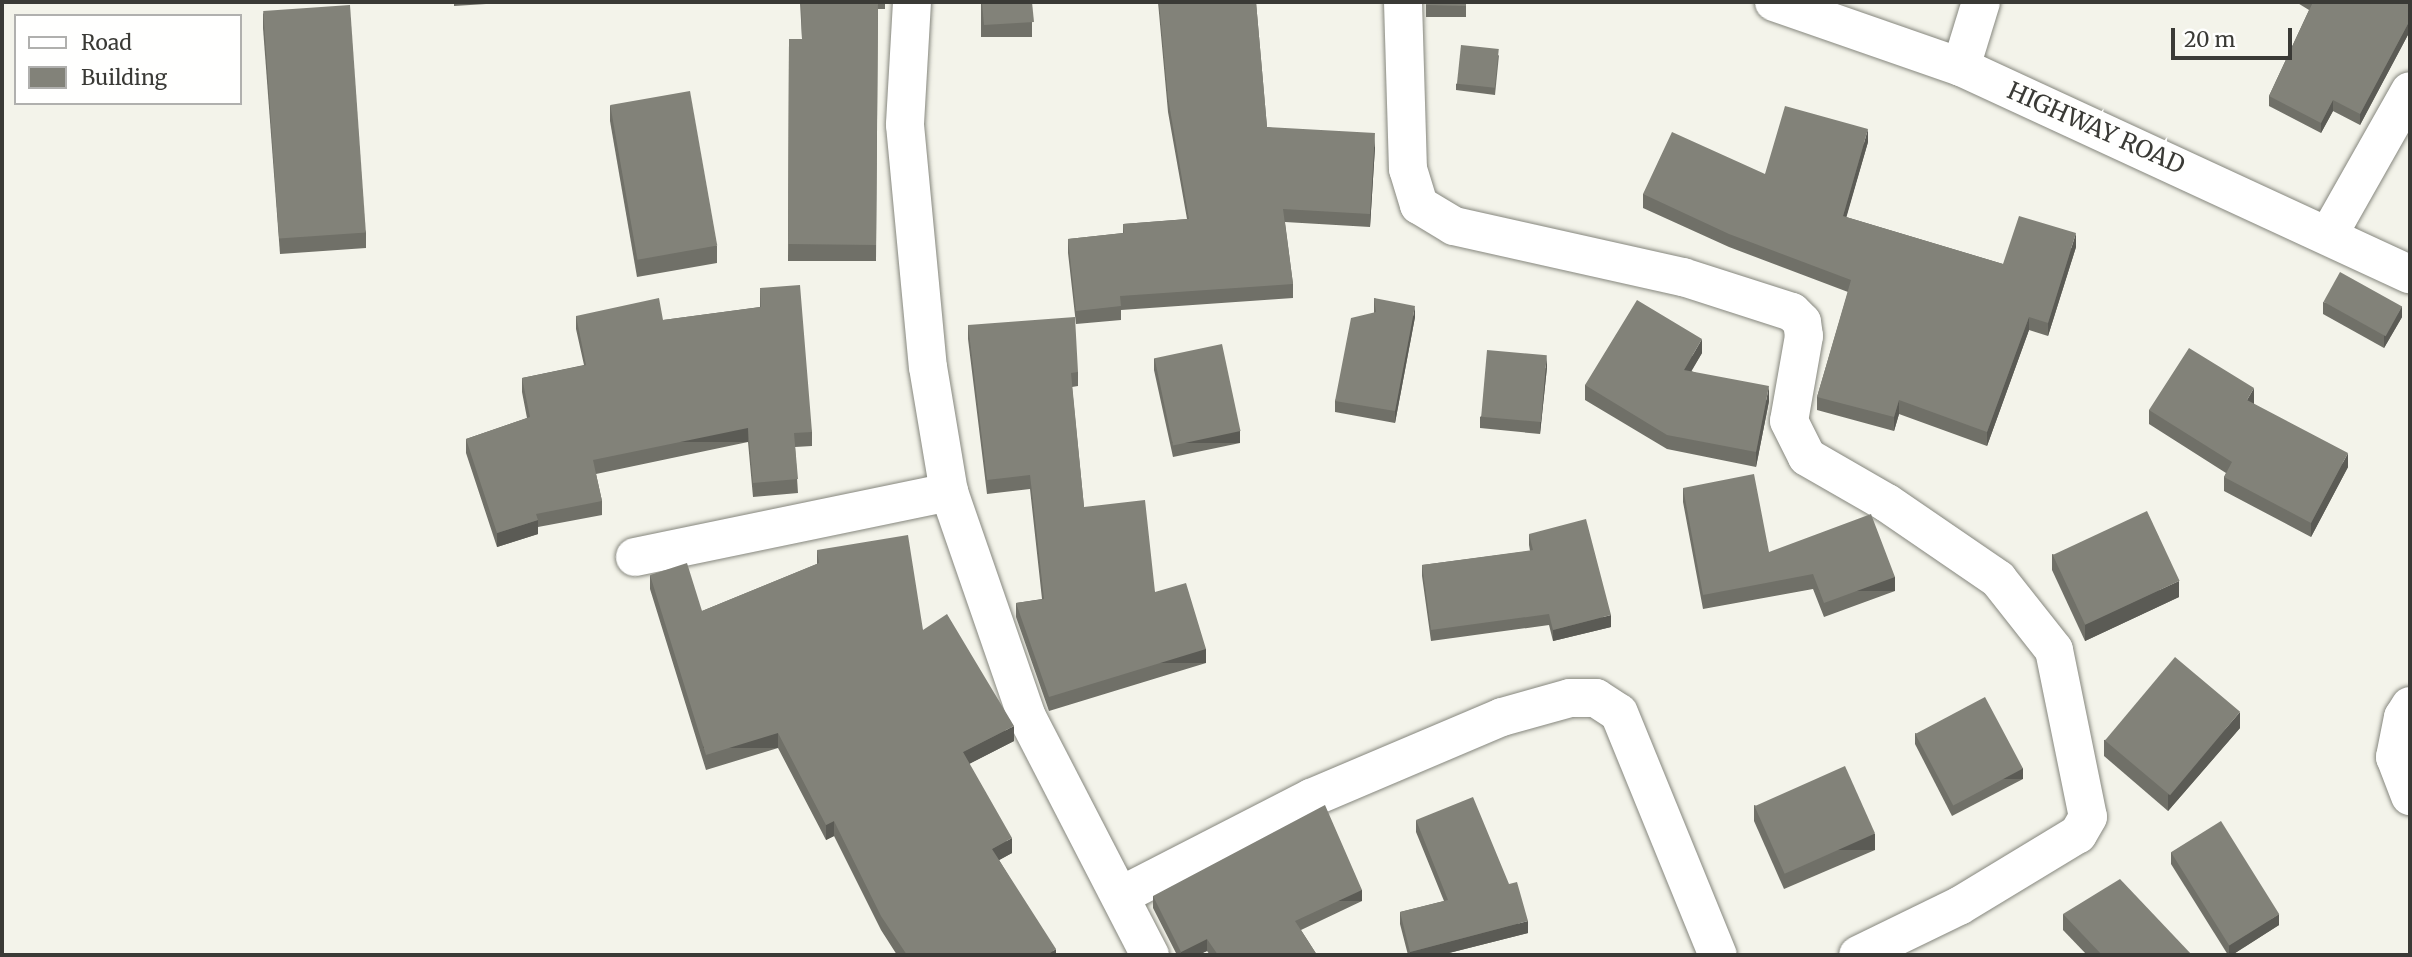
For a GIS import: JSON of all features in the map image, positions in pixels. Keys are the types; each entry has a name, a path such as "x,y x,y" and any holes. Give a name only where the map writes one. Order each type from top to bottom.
{"street":[{"path":"912,2 905,125 928,367 949,492 1027,717 1150,955"},
{"path":"1403,2 1408,169 1419,205 1454,226 1682,277 1792,312 1802,322 1804,336 1789,421 1807,457 1886,503 1998,579 2054,650 2088,817 2078,834 1959,906 1858,955"},
{"name":"HIGHWAY ROAD","path":"1774,2 1961,67 2329,234 2410,274"},
{"path":"1961,67 1981,2"},
{"path":"2329,234 2410,92"},
{"path":"635,557 949,492"},
{"path":"1120,896 1311,798 1502,717 1570,698 1596,698 1619,713 1718,955"},
{"path":"2410,706 2403,717 2395,757 2410,796"}],"building":[{"path":"801,2 878,2 876,245 788,244 789,39 802,39"},
{"path":"982,2 1032,2 1034,22 984,25"},
{"path":"1159,2 1256,2 1267,127 1375,133 1370,214 1283,209 1293,284 1120,296 1121,306 1076,311 1068,239 1124,233 1123,224 1189,219 1168,98"},
{"path":"1426,2 1466,2 1466,6 1426,5"},
{"path":"2313,2 2410,2 2410,20 2360,114 2333,100 2321,123 2269,96"},
{"path":"350,5 366,232 279,239 263,11"},
{"path":"1461,45 1499,49 1495,88 1457,84"},
{"path":"690,91 717,246 637,260 610,105"},
{"path":"1785,106 1868,129 1843,216 2003,264 2019,216 2076,233 2048,323 2029,317 1987,432 1899,400 1894,417 1817,397 1851,280 1729,234 1643,194 1672,132 1765,174"},
{"path":"2340,272 2402,306 2386,336 2324,302"},
{"path":"800,285 812,432 794,433 798,479 753,483 748,428 593,460 602,501 536,514 538,520 497,533 466,439 530,417 522,378 586,365 576,316 659,298 663,320 761,307 760,288"},
{"path":"1374,298 1415,306 1395,411 1335,401 1351,318 1376,312"},
{"path":"1637,300 1702,339 1684,370 1769,386 1756,452 1667,435 1585,385"},
{"path":"1075,317 1078,372 1071,373 1084,507 1145,500 1155,592 1186,583 1206,649 1049,697 1016,603 1044,599 1030,475 987,480 968,325"},
{"path":"1222,344 1241,431 1173,445 1155,358"},
{"path":"2189,348 2254,388 2247,400 2348,453 2311,523 2224,477 2232,462 2149,410"},
{"path":"1487,350 1547,355 1541,422 1481,417"},
{"path":"1754,474 1769,552 1871,514 1895,577 1824,603 1813,574 1703,595 1683,488"},
{"path":"2147,511 2180,581 2085,625 2053,555"},
{"path":"1586,519 1611,615 1553,630 1549,614 1431,630 1422,565 1533,550 1529,534"},
{"path":"908,535 923,630 947,614 1014,726 963,752 1012,838 992,849 1056,949 1047,955 907,955 881,916 834,821 826,825 778,733 706,755 650,575 687,563 702,611 819,563 817,550"},
{"path":"2175,657 2240,712 2170,795 2105,740"},
{"path":"1985,697 2023,769 1953,806 1915,734"},
{"path":"1845,766 1875,834 1785,874 1755,806"},
{"path":"1473,797 1509,884 1517,882 1528,921 1410,952 1400,912 1448,900 1416,820"},
{"path":"1325,805 1362,890 1295,921 1317,955 1218,955 1207,939 1181,952 1153,896"},
{"path":"2221,821 2279,914 2229,946 2171,852"},
{"path":"2120,879 2192,955 2102,955 2063,914"}]}
